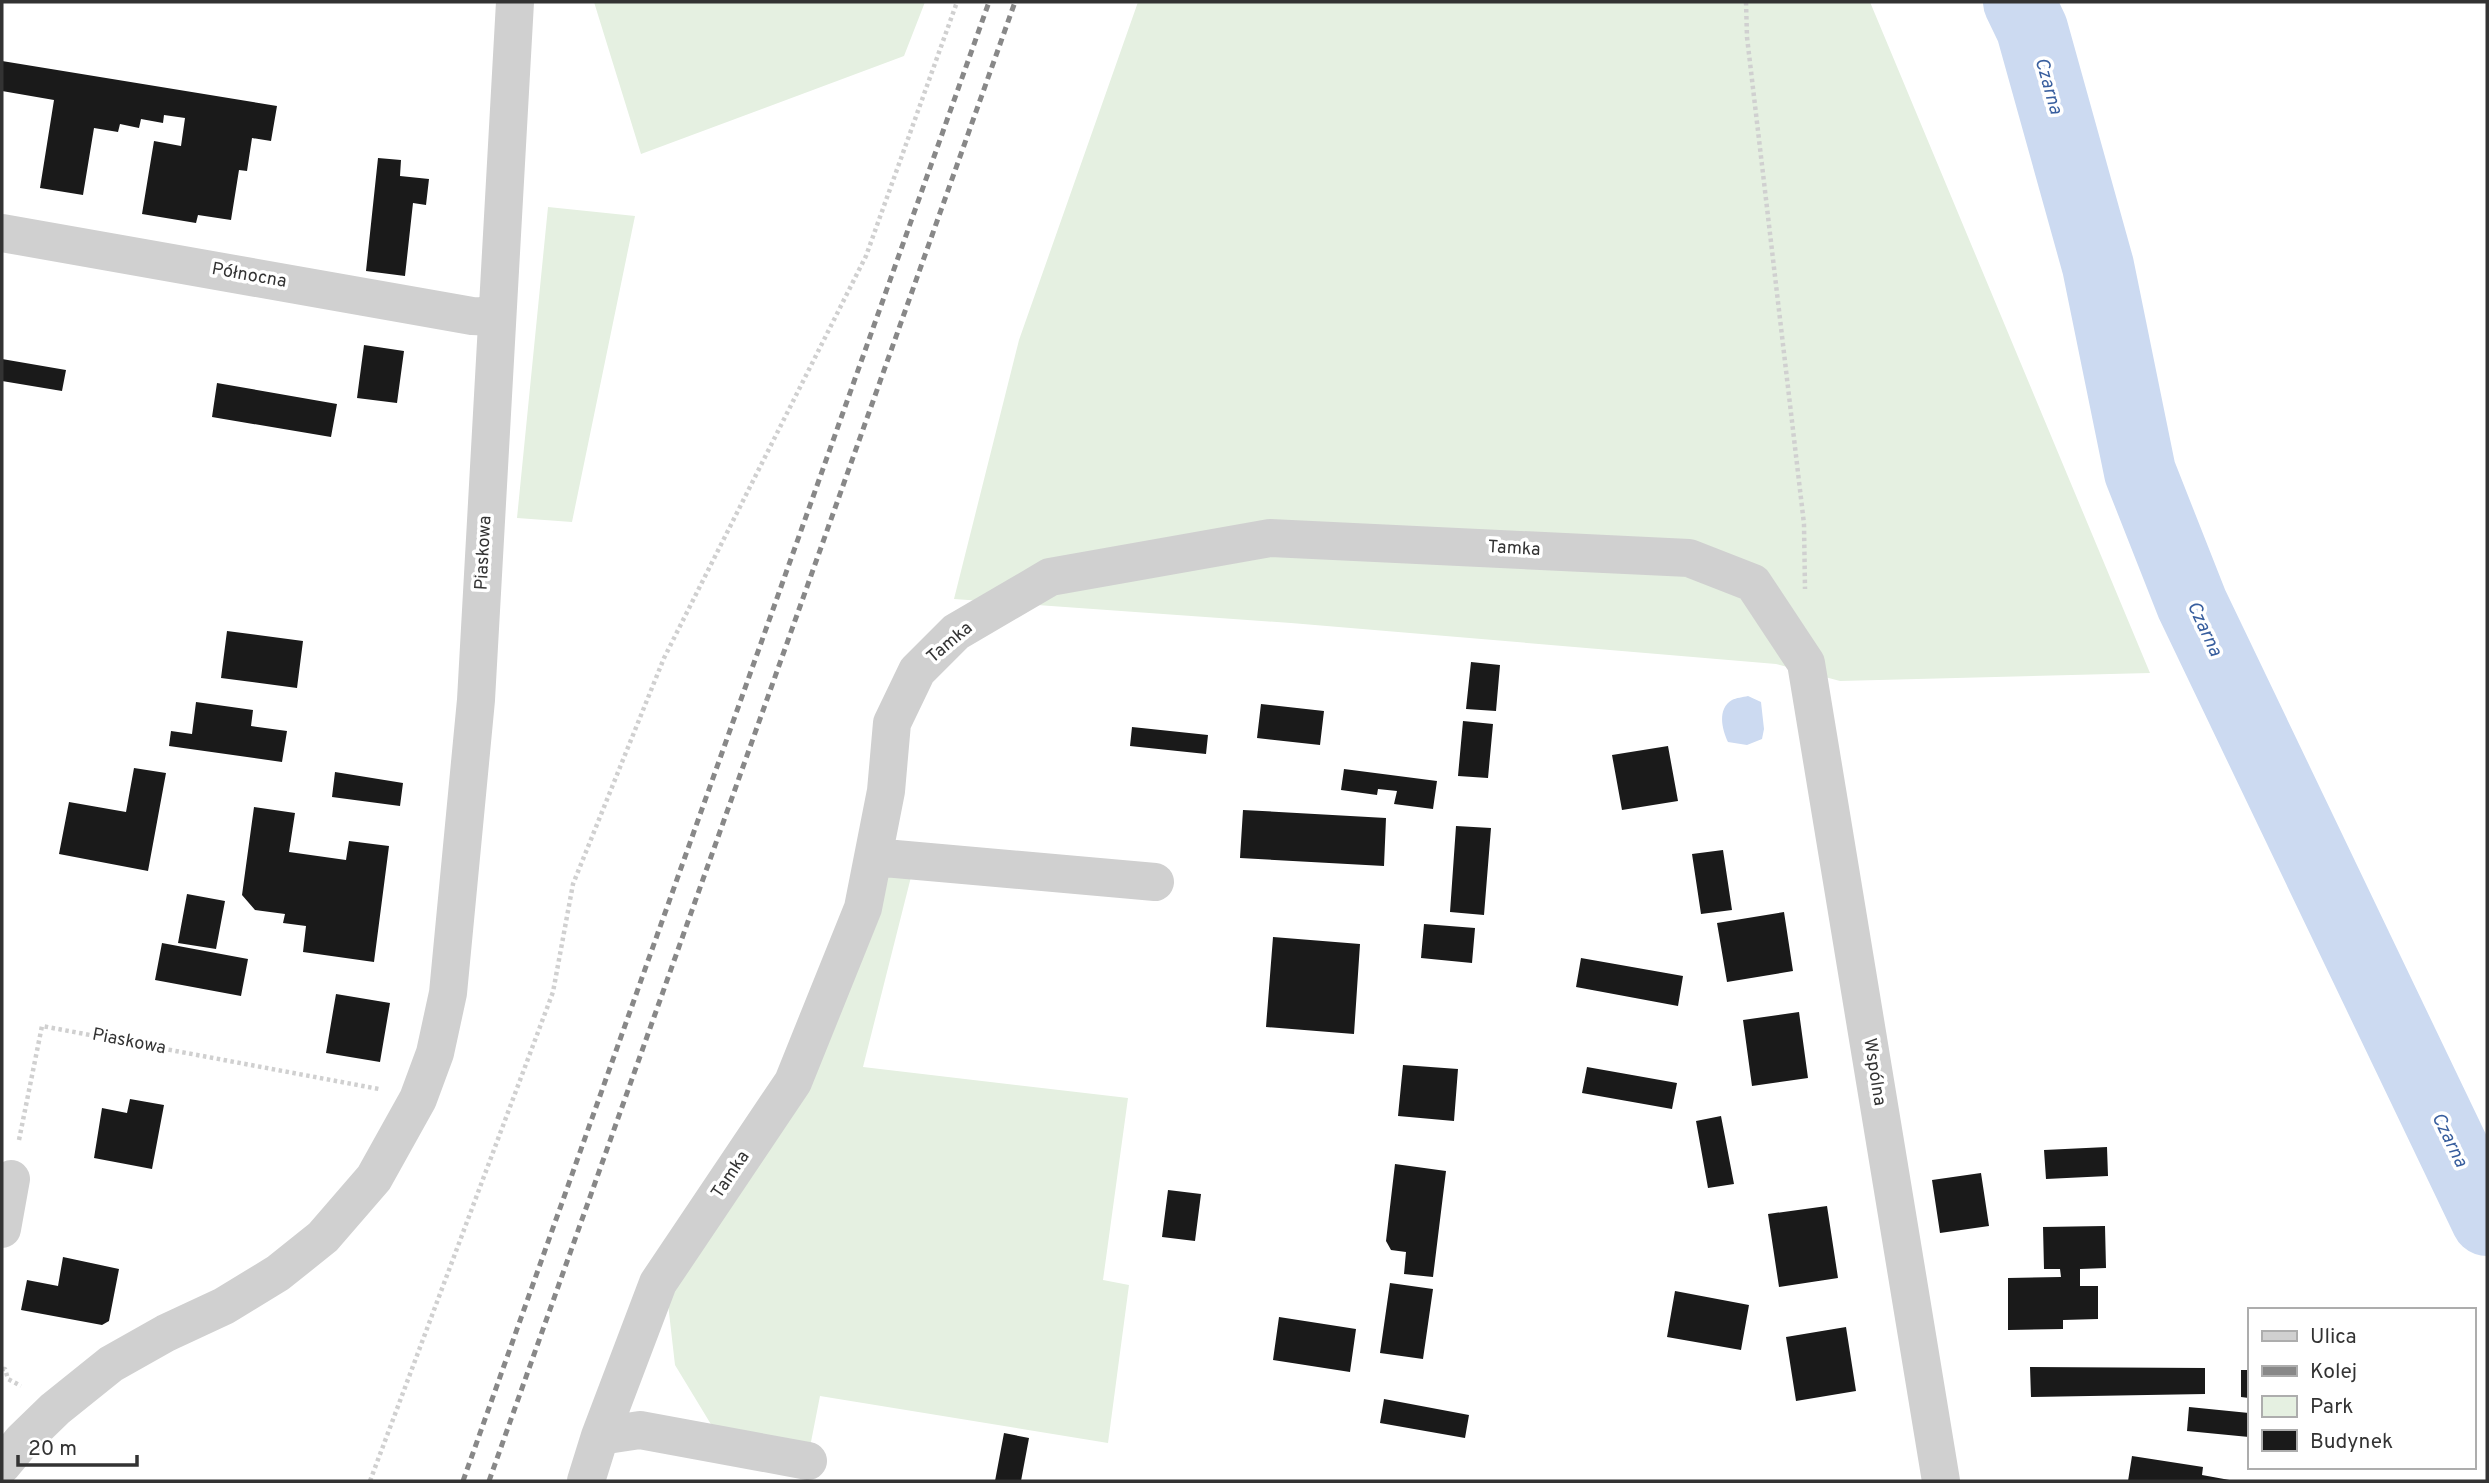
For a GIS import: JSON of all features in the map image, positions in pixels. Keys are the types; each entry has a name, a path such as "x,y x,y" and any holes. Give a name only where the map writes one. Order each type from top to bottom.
{"street":[{"name":"Piaskowa","path":"9,1442 111,1364 166,1333 224,1306 278,1273 323,1237 374,1178 418,1099 435,1053 450,980 476,699 515,2"},
{"name":"Północna","path":"2,233 472,316 497,317"},
{"name":"Tamka","path":"586,1481 600,1436 658,1283 793,1082 863,908 886,790 892,723 917,671 956,632 1050,577 1270,538 1689,558 1753,583 1806,663"},
{"name":"Wspólna","path":"1806,663 1941,1481"},
{"path":"873,857 1155,882"},
{"path":"2,1229 11,1179"},
{"path":"600,1436 640,1430 808,1461"}],"path":[{"path":"370,1481 553,992 573,884 664,658 866,256 957,2"},
{"path":"1746,2 1747,37 1804,524 1805,593"},
{"name":"Piaskowa","path":"11,1179 41,1026 418,1099"},
{"path":"2,1369 5,1369 8,1379 20,1386 29,1385"}],"green space":[{"path":"594,2 925,2 904,56 641,154"},
{"path":"1138,2 1870,2 2150,673 1840,681 1776,664 1291,623 954,599 1019,340"},
{"path":"548,207 635,216 572,522 517,518"},
{"path":"883,869 912,873 863,1067 1128,1098 1103,1280 1129,1285 1108,1443 820,1396 810,1447 712,1426 675,1365 666,1286"}],"water":[{"path":"1748,696 1761,702 1764,729 1762,739 1747,745 1728,742 1723,725 1724,709 1732,700"}],"building":[{"path":"2,61 277,106 271,141 252,138 247,171 239,170 231,220 198,215 196,223 142,214 154,141 181,146 185,118 164,115 163,123 141,119 139,128 120,124 118,132 94,128 83,195 40,188 54,100 2,91"},
{"path":"378,158 401,160 400,176 429,179 426,205 413,203 405,276 366,271"},
{"path":"364,345 404,351 397,403 357,398"},
{"path":"2,359 66,370 62,391 2,381"},
{"path":"217,383 337,404 331,437 212,417"},
{"path":"227,631 303,641 297,688 221,678"},
{"path":"1471,662 1500,665 1496,711 1466,709"},
{"path":"196,702 253,710 251,726 287,731 282,762 169,746 171,731 192,734"},
{"path":"1261,704 1324,711 1320,745 1257,738"},
{"path":"1463,721 1493,724 1488,778 1458,776"},
{"path":"1132,727 1208,735 1206,754 1130,746"},
{"path":"1668,746 1678,801 1622,810 1612,755"},
{"path":"134,768 166,773 148,871 59,854 69,802 126,812"},
{"path":"1344,769 1437,781 1433,809 1394,804 1397,791 1378,789 1377,795 1341,790"},
{"path":"335,772 403,783 400,806 332,797"},
{"path":"254,807 295,813 289,852 346,860 349,841 389,846 374,962 303,952 306,926 283,923 285,914 255,910 242,895"},
{"path":"1243,810 1386,818 1384,866 1240,858"},
{"path":"1456,826 1491,828 1484,915 1450,912"},
{"path":"1723,850 1732,910 1701,914 1692,854"},
{"path":"187,894 225,901 216,949 178,943"},
{"path":"1784,912 1793,971 1727,982 1717,923"},
{"path":"1424,924 1475,928 1472,963 1421,958"},
{"path":"1273,937 1360,944 1354,1034 1266,1027"},
{"path":"162,943 248,959 241,996 155,980"},
{"path":"1581,958 1683,976 1678,1006 1576,987"},
{"path":"336,994 390,1003 380,1062 326,1053"},
{"path":"1799,1012 1808,1078 1752,1086 1743,1020"},
{"path":"1403,1065 1458,1069 1454,1121 1398,1116"},
{"path":"1587,1067 1677,1083 1672,1109 1582,1093"},
{"path":"130,1099 164,1105 152,1169 94,1158 102,1108 127,1113"},
{"path":"1721,1116 1734,1184 1708,1188 1696,1121"},
{"path":"2107,1147 2108,1176 2046,1179 2044,1150"},
{"path":"1395,1164 1446,1171 1433,1277 1404,1274 1406,1252 1391,1250 1386,1241"},
{"path":"1981,1173 1989,1226 1940,1233 1932,1180"},
{"path":"1168,1190 1201,1194 1195,1241 1162,1237"},
{"path":"1827,1206 1838,1278 1779,1287 1768,1214"},
{"path":"2105,1226 2106,1268 2080,1269 2080,1286 2098,1286 2098,1319 2063,1320 2063,1329 2008,1330 2008,1278 2061,1277 2060,1269 2044,1269 2043,1227"},
{"path":"63,1257 119,1269 109,1321 102,1325 21,1310 27,1280 58,1286"},
{"path":"1390,1283 1433,1289 1423,1359 1380,1353"},
{"path":"1675,1291 1749,1305 1741,1350 1667,1337"},
{"path":"1279,1317 1356,1329 1350,1372 1273,1360"},
{"path":"1846,1327 1856,1391 1796,1401 1786,1337"},
{"path":"2030,1367 2205,1368 2205,1394 2031,1397"},
{"path":"2241,1370 2248,1370 2248,1398 2241,1397"},
{"path":"1384,1399 1469,1415 1465,1438 1380,1423"},
{"path":"2189,1407 2248,1413 2248,1437 2187,1431"},
{"path":"1004,1433 1029,1438 1021,1481 995,1481"},
{"path":"2132,1456 2203,1467 2202,1475 2235,1481 2128,1481"}],"waterway":[{"name":"Czarna","path":"2019,2 2032,29 2098,266 2140,472 2192,604 2487,1220"}],"railway":[{"path":"463,1481 989,2"},
{"path":"489,1481 1015,2"}]}
